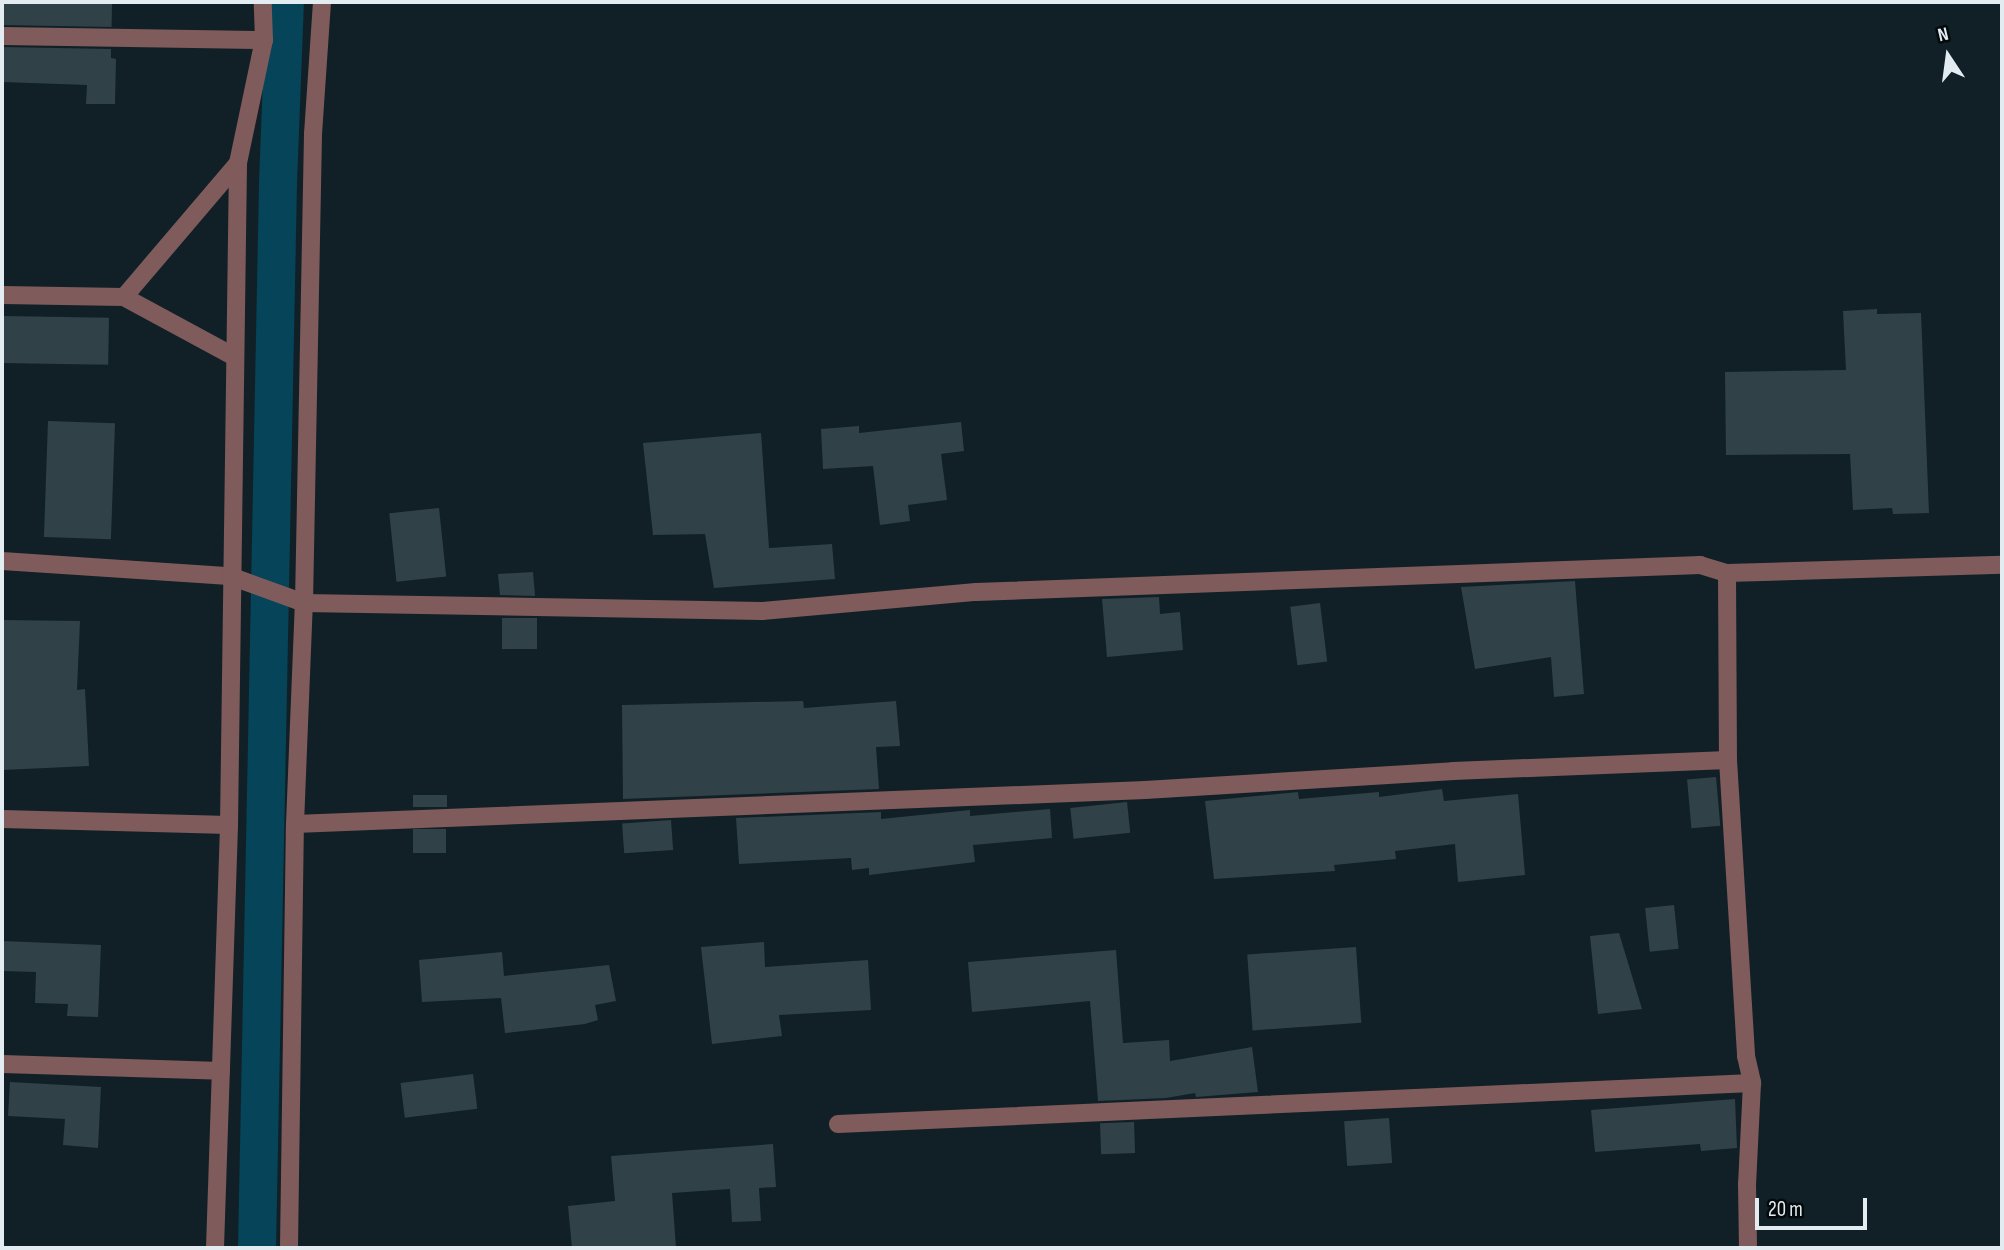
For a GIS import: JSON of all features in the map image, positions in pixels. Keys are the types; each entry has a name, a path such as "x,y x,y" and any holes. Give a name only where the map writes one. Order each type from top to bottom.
{"street":[{"path":"215,1248 229,825 230,576 238,163 264,40 263,2"},
{"path":"289,1248 296,824 304,603 313,134 323,2"},
{"path":"2,36 264,40"},
{"path":"124,297 238,163"},
{"path":"2,295 124,297 233,356"},
{"path":"2,561 230,576 304,603 762,611 976,593 1700,565 1727,573 2002,565"},
{"path":"1727,573 1728,760 1746,1056 1752,1083 1747,1185 1748,1248"},
{"path":"296,824 1145,790 1452,771 1728,760"},
{"path":"2,819 229,825"},
{"path":"2,1064 221,1071"},
{"path":"838,1124 1752,1083"}],"building":[{"path":"2,2 112,4 112,27 2,25"},
{"path":"2,47 111,49 111,58 116,59 115,104 86,104 87,85 2,82"},
{"path":"1877,309 1877,314 1921,313 1929,513 1893,514 1892,508 1853,510 1850,454 1726,455 1725,372 1846,370 1843,311"},
{"path":"2,316 109,318 108,365 2,363"},
{"path":"48,421 115,423 111,539 44,537"},
{"path":"961,422 964,451 941,454 947,500 908,505 910,521 880,525 873,466 823,469 821,429 859,426 859,433"},
{"path":"761,433 769,548 832,544 835,579 714,588 705,534 653,535 643,443"},
{"path":"439,508 446,577 396,582 389,513"},
{"path":"533,572 535,596 500,595 498,574"},
{"path":"1575,581 1584,694 1554,697 1551,657 1475,669 1461,587"},
{"path":"1159,597 1160,614 1180,612 1183,650 1107,657 1102,599"},
{"path":"1320,603 1327,662 1297,665 1290,607"},
{"path":"502,618 537,618 537,649 502,649"},
{"path":"2,620 80,621 77,690 85,689 89,766 2,770"},
{"path":"803,701 804,708 896,701 900,746 876,747 879,789 623,799 622,705"},
{"path":"1716,777 1720,826 1691,828 1687,780"},
{"path":"1442,789 1444,801 1518,794 1525,875 1458,882 1455,844 1395,851 1396,859 1334,865 1335,871 1214,879 1205,801 1298,792 1299,799 1379,792 1379,797"},
{"path":"413,795 447,795 447,807 413,807"},
{"path":"1127,802 1130,833 1074,839 1070,808"},
{"path":"1050,809 1052,838 973,845 975,862 869,875 869,868 852,870 851,858 739,864 736,818 881,812 881,819 970,810 970,816"},
{"path":"671,820 673,850 624,853 622,823"},
{"path":"413,829 446,829 446,853 413,853"},
{"path":"1674,905 1679,949 1650,952 1645,908"},
{"path":"1619,933 1642,1009 1598,1014 1590,936"},
{"path":"2,941 101,945 98,1017 67,1016 68,1004 35,1003 36,972 2,971"},
{"path":"764,942 765,967 868,960 871,1010 779,1015 782,1036 712,1044 701,947"},
{"path":"1356,947 1361,1023 1253,1030 1247,955"},
{"path":"1116,950 1123,1043 1169,1040 1170,1061 1252,1047 1258,1092 1196,1097 1195,1093 1166,1098 1098,1101 1090,1001 972,1012 968,962"},
{"path":"502,952 504,976 609,965 616,1001 595,1005 598,1020 585,1024 505,1033 501,998 422,1002 419,960"},
{"path":"473,1074 477,1109 405,1118 401,1083"},
{"path":"10,1082 101,1087 98,1148 63,1145 65,1119 8,1116"},
{"path":"1735,1099 1737,1148 1701,1151 1700,1144 1595,1152 1591,1110"},
{"path":"1389,1118 1392,1163 1347,1166 1344,1121"},
{"path":"1134,1122 1135,1153 1101,1154 1100,1123"},
{"path":"773,1144 776,1187 759,1188 761,1221 732,1222 730,1189 672,1193 676,1248 572,1248 568,1206 615,1201 611,1156"}],"waterway":[{"path":"257,1248 278,183 285,2"}]}
